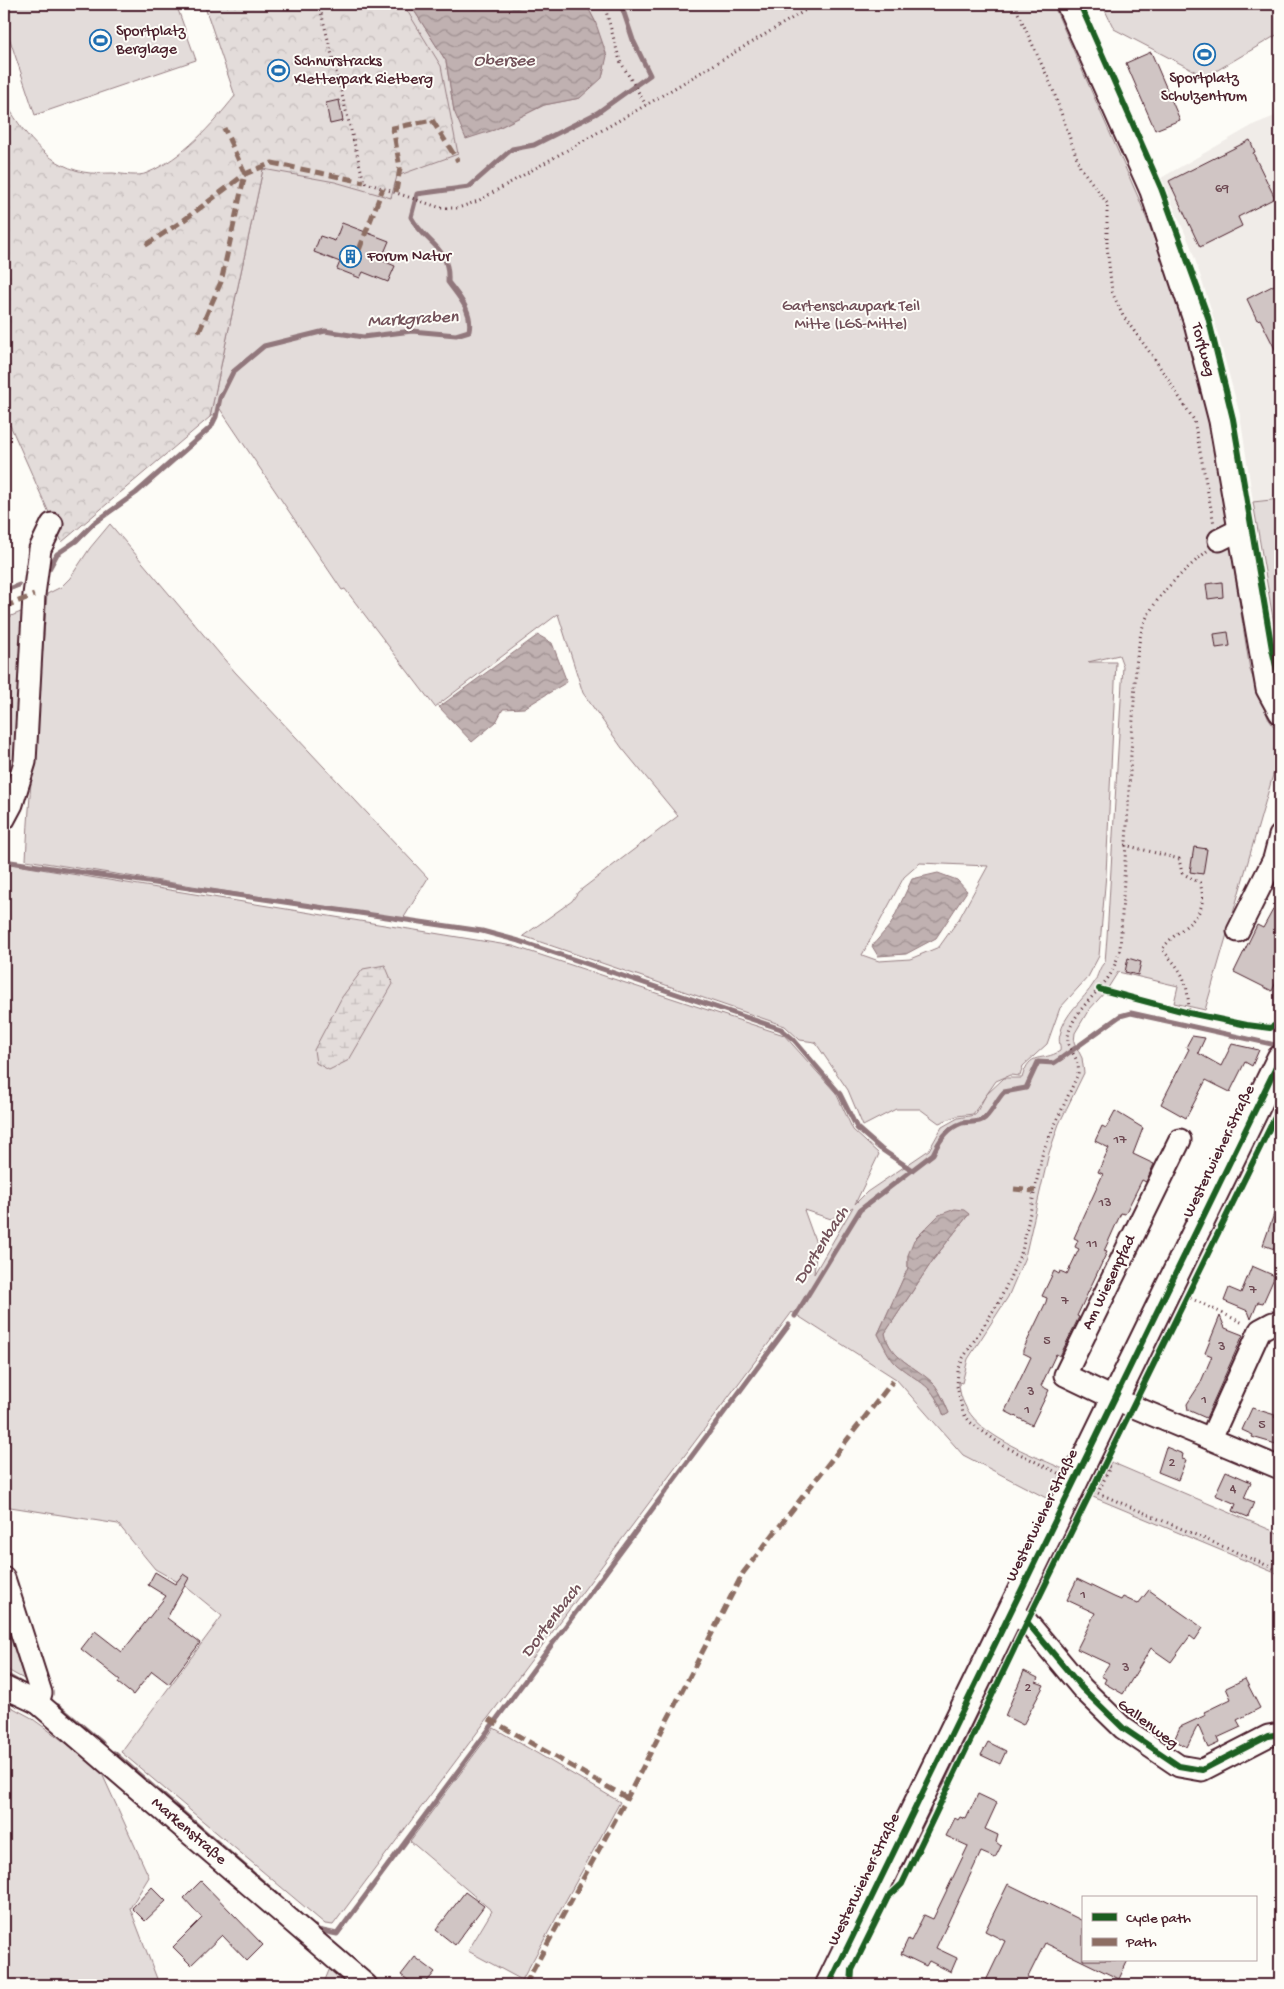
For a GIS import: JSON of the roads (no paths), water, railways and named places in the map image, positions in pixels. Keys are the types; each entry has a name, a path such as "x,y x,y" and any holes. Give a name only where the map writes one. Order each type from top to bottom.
{"main road":[{"name":"Westerwieher Straße","path":"829,1985 1279,1062"}],"street":[{"name":"Torfweg","path":"1068,4 1151,190 1194,320 1220,421 1267,689 1280,713"},
{"path":"4,819 12,804 25,762 34,595 40,549 52,524"},
{"path":"1219,540 1239,530"},
{"path":"1238,931 1274,859 1280,836"},
{"name":"Am Wiesenpfad","path":"1115,1399 1065,1375 1180,1140"},
{"path":"1211,1438 1260,1330 1273,1323 1280,1325"},
{"path":"1115,1399 1280,1468"},
{"path":"4,1578 41,1693 38,1704"},
{"name":"Gallenweg","path":"1011,1613 1027,1622 1082,1688 1123,1728 1179,1766 1202,1770 1268,1736 1280,1734"},
{"name":"Markenstraße","path":"4,1687 38,1704 366,1985"}],"water":[{"name":"Obersee","path":"410,4 586,4 595,21 607,56 602,78 580,98 544,105 494,130 466,139 454,111 446,61"},
{"path":"538,635 552,643 567,682 524,708 503,709 496,722 472,742 439,707"},
{"path":"938,873 957,880 967,891 936,938 906,954 878,956 872,946 891,924 912,879"},
{"path":"955,1209 964,1210 969,1214 933,1260 885,1333 892,1350 935,1385 949,1413 944,1416 940,1405 930,1391 894,1362 878,1334 908,1268 908,1255 914,1240 939,1215"}],"waterway":[{"name":"Markgraben","path":"49,569 57,554 76,541 94,523 136,493 211,427 216,417 220,398 233,372 264,346 325,331 363,337 412,331 456,335 469,331 470,324 467,311 461,299 448,282 448,270 445,260 436,246 423,234 411,217 417,194 469,187 512,149 534,145 597,113 650,75 633,40 621,4"},
{"name":"Markgraben","path":"4,591 19,585"},
{"path":"4,861 482,931 519,941 781,1029 794,1040 840,1094 857,1128 881,1149 912,1170"},
{"name":"Dortenbach","path":"795,1316 860,1210 933,1154 941,1140 952,1128 962,1123 982,1120 1004,1092 1026,1088 1038,1062 1054,1063 1120,1016 1131,1013 1280,1046"},
{"name":"Dortenbach","path":"315,1927 318,1930 337,1934 789,1325"},
{"path":"987,1692 1018,1628"},
{"path":"4,1674 23,1685"},
{"path":"58,1706 102,1743"},
{"path":"940,1788 979,1708"},
{"path":"114,1753 282,1899"},
{"path":"898,1872 929,1810"}],"place":[{"name":"Sportplatz Berglage","path":"100,41"},
{"name":"Sportplatz Schulzentrum","path":"1204,55"},
{"name":"Schnurstracks Kletterpark Rietberg","path":"278,71"},
{"name":"Forum Natur","path":"351,257"}],"park label":[{"name":"Gartenschaupark Teil Mitte (LGS-Mitte)","path":"851,316"}]}
